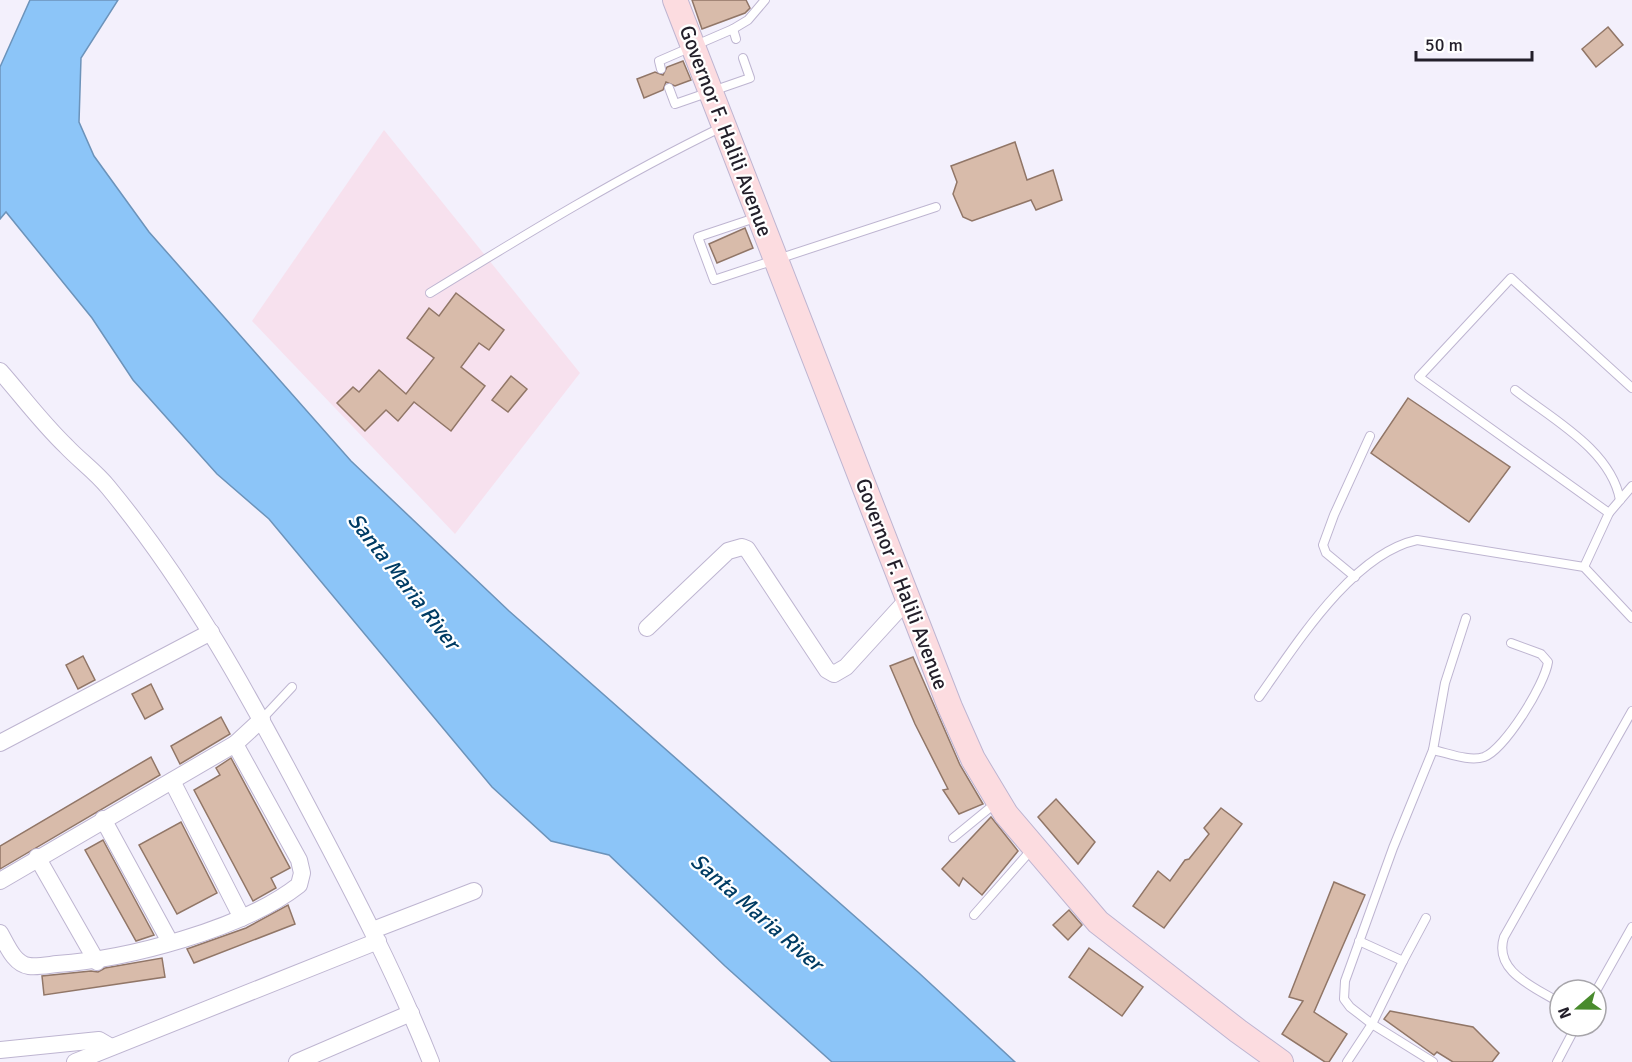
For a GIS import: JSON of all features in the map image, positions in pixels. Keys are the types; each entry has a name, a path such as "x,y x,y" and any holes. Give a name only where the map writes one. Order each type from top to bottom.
{"main road":[{"name":"Governor F. Halili Avenue","path":"675,0 722,126 776,258 950,707 973,759 998,801 1033,848 1098,922 1238,1032 1281,1062"}],"street":[{"path":"0,371 64,445 107,485 172,571 211,632 262,719 376,936 411,1013 430,1062"},
{"path":"647,628 728,552 742,547 747,549 827,670 834,675 846,667 908,599"},
{"path":"0,743 211,632"},
{"path":"0,881 37,857 235,744 262,719"},
{"path":"0,933 17,960 28,966 97,962 170,942 242,918 299,885 302,873 299,860 235,744"},
{"path":"172,781 242,918"},
{"path":"103,819 170,942"},
{"path":"37,857 97,962"},
{"path":"75,1062 376,936 474,891"},
{"path":"297,1062 411,1013"},
{"path":"0,1050 99,1040 111,1047"}],"lane":[{"path":"662,69 659,61 733,29 748,20 765,0"},
{"path":"733,29 736,39"},
{"path":"669,88 675,104 750,78 743,58"},
{"path":"430,293 610,184 722,126"},
{"path":"759,217 698,237 714,280 936,207"},
{"path":"1609,513 1419,377 1511,278 1632,388"},
{"path":"1515,390 1580,439 1614,480 1620,500"},
{"path":"1355,578 1326,553 1323,545 1370,436"},
{"path":"1584,567 1609,513 1632,486"},
{"path":"1259,697 1330,600 1376,559 1403,543 1417,540 1584,567 1632,618"},
{"path":"1433,1062 1372,1024 1350,1007 1343,991 1393,848 1433,750 1445,683 1466,618"},
{"path":"1433,750 1475,759 1484,757 1492,753 1516,725 1542,681 1548,662 1541,654 1510,643"},
{"path":"262,719 292,687"},
{"path":"1548,995 1509,970 1501,959 1500,948 1504,937 1632,711"},
{"path":"953,838 998,801"},
{"path":"974,915 1033,848"},
{"path":"1347,1062 1372,1024 1426,918"},
{"path":"1603,978 1632,927"},
{"path":"1359,941 1403,961"},
{"path":"1557,1062 1570,1038"}],"shaded area":[{"path":"384,130 580,373 455,534 252,321"}],"water":[{"name":"Santa Maria River","path":"30,0 118,0 81,58 79,122 94,156 149,232 351,461 509,611 919,973 1015,1062 832,1062 725,966 609,855 551,841 492,787 269,519 217,474 133,380 92,318 6,212 0,219 0,67"}],"building":[{"path":"692,0 746,0 750,8 745,13 702,29"},
{"path":"1608,27 1623,45 1596,67 1582,49"},
{"path":"683,61 691,80 675,86 666,82 663,90 644,98 637,79 655,72 663,75 667,67"},
{"path":"1015,142 1027,180 1053,170 1062,200 1036,210 1031,200 972,221 963,217 953,194 957,182 951,166"},
{"path":"745,228 753,248 717,263 709,244"},
{"path":"456,293 504,330 489,350 479,343 461,367 485,386 451,431 414,402 398,421 386,410 365,431 337,403 353,387 359,392 379,370 406,394 434,358 407,338 429,308 439,316"},
{"path":"511,376 527,389 508,412 492,400"},
{"path":"1408,398 1510,467 1469,522 1371,453"},
{"path":"83,656 95,680 78,689 66,665"},
{"path":"913,657 960,765 983,804 959,814 943,790 948,789 915,724 890,666"},
{"path":"151,684 163,709 145,719 132,694"},
{"path":"221,717 230,734 180,764 171,746"},
{"path":"151,757 160,775 0,869 0,846"},
{"path":"231,758 290,868 271,878 276,888 253,901 194,790 220,775 216,768"},
{"path":"1056,799 1095,842 1078,864 1038,817"},
{"path":"1221,808 1242,824 1164,928 1133,906 1158,871 1170,881 1185,860 1189,859 1209,834 1204,828"},
{"path":"991,817 1018,851 982,895 963,878 959,886 942,869"},
{"path":"181,822 217,893 177,914 139,845"},
{"path":"103,840 154,935 136,941 85,850"},
{"path":"1334,882 1365,895 1314,1012 1347,1034 1329,1062 1325,1062 1282,1034 1303,1001 1289,997"},
{"path":"288,905 295,924 194,963 187,949 246,928"},
{"path":"1069,910 1082,925 1068,940 1053,925"},
{"path":"1089,948 1143,987 1122,1016 1069,977"},
{"path":"162,958 165,977 44,995 42,976 98,972 105,968"},
{"path":"1390,1011 1473,1027 1499,1053 1492,1062 1453,1062 1437,1052 1434,1055 1384,1019"}]}
